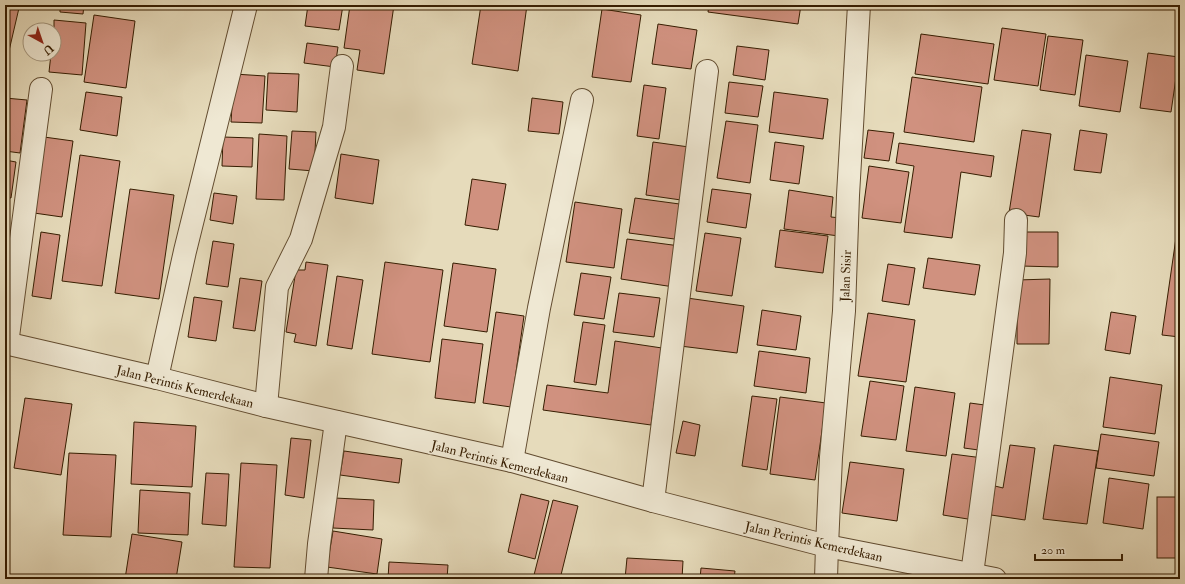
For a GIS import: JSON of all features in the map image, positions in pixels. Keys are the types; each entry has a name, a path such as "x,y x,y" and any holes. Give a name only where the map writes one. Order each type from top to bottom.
{"street":[{"path":"157,378 185,251 246,5"},
{"name":"Jalan Sisir","path":"826,579 831,457 840,373 844,311 848,187 859,5"},
{"path":"266,406 277,287 301,239 334,127 342,66"},
{"path":"653,501 707,71"},
{"path":"6,343 40,89"},
{"path":"512,461 539,308 582,100"},
{"path":"972,574 1015,253 1016,220"},
{"name":"Jalan Perintis Kemerdekaan","path":"6,343 157,378 266,406 512,461 653,501 827,546 995,579"},
{"path":"316,579 319,544 336,422"}],"building":[{"path":"5,5 19,8 5,68"},
{"path":"60,5 84,5 83,14 60,12"},
{"path":"308,5 343,5 339,30 305,26"},
{"path":"350,5 394,5 384,74 357,70 360,50 344,48"},
{"path":"481,5 527,5 518,71 472,64"},
{"path":"637,5 657,5 657,8"},
{"path":"709,5 801,5 798,24 708,12"},
{"path":"602,9 641,15 631,82 592,77"},
{"path":"94,15 135,21 126,88 84,82"},
{"path":"54,20 86,23 82,75 49,72 50,62 62,62 62,22 54,22"},
{"path":"658,24 697,30 691,69 652,64"},
{"path":"1002,28 1046,34 1038,86 994,80"},
{"path":"921,34 994,44 988,84 915,74"},
{"path":"1048,36 1083,40 1075,95 1040,90"},
{"path":"307,43 338,47 335,67 304,63"},
{"path":"737,46 769,50 765,80 733,75"},
{"path":"1148,53 1179,57 1171,112 1140,108"},
{"path":"1086,55 1128,61 1120,112 1079,106"},
{"path":"268,73 299,74 297,112 266,110"},
{"path":"234,74 265,76 262,123 231,122"},
{"path":"912,77 982,87 974,142 904,132"},
{"path":"729,82 763,86 758,117 725,113"},
{"path":"644,85 666,88 659,139 637,136"},
{"path":"86,92 122,97 117,136 80,130"},
{"path":"774,92 828,99 823,139 769,132"},
{"path":"5,98 27,100 20,153 5,151"},
{"path":"532,98 563,102 559,134 528,131"},
{"path":"726,121 758,125 750,183 717,178"},
{"path":"868,130 894,133 889,161 864,158"},
{"path":"1022,130 1051,134 1039,217 1009,213"},
{"path":"1080,130 1107,134 1101,173 1074,170"},
{"path":"292,131 316,132 314,171 289,169"},
{"path":"259,134 287,136 284,200 256,199"},
{"path":"44,137 73,141 62,217 34,213"},
{"path":"223,137 253,138 252,167 222,166"},
{"path":"653,142 689,147 681,200 646,195"},
{"path":"775,142 804,146 799,184 770,180"},
{"path":"899,143 994,156 991,177 961,172 952,238 904,232 914,166 896,163"},
{"path":"341,154 379,160 373,204 335,198"},
{"path":"80,155 120,161 102,286 62,281"},
{"path":"5,160 16,162 11,198 5,197"},
{"path":"869,166 909,172 901,223 862,218"},
{"path":"472,179 506,184 498,230 465,225"},
{"path":"130,189 174,195 159,299 115,293"},
{"path":"712,189 751,194 746,228 707,222"},
{"path":"789,190 833,197 831,217 841,218 839,236 784,229"},
{"path":"214,193 237,196 233,224 210,220"},
{"path":"635,198 687,205 682,240 629,233"},
{"path":"575,202 622,209 614,268 566,262"},
{"path":"1180,210 1180,337 1162,335"},
{"path":"780,230 828,236 823,273 775,267"},
{"path":"41,232 60,235 51,299 32,296"},
{"path":"1022,232 1058,232 1058,267 1021,266"},
{"path":"705,233 741,238 732,296 696,291"},
{"path":"627,239 680,246 674,287 621,279"},
{"path":"213,241 234,244 228,287 206,284"},
{"path":"928,258 980,265 975,295 923,288"},
{"path":"306,262 328,265 316,346 294,342 296,334 286,332 296,270 305,270"},
{"path":"385,262 443,270 430,362 372,354"},
{"path":"453,263 496,269 487,332 444,326"},
{"path":"888,264 915,268 909,305 882,301"},
{"path":"581,273 611,277 604,319 574,315"},
{"path":"337,276 363,280 352,349 327,345"},
{"path":"240,278 262,281 255,331 233,328"},
{"path":"1050,279 1049,344 1017,344 1017,280"},
{"path":"619,293 660,298 654,337 613,332"},
{"path":"194,297 222,301 216,341 188,337"},
{"path":"687,298 744,306 737,353 680,346"},
{"path":"762,310 801,316 796,350 757,345"},
{"path":"496,312 524,316 511,407 483,403"},
{"path":"1111,312 1136,316 1130,354 1105,350"},
{"path":"868,313 915,320 906,382 858,376"},
{"path":"583,322 605,325 596,385 574,382"},
{"path":"442,339 483,344 475,403 435,398"},
{"path":"615,341 662,348 651,425 543,410 547,385 608,393"},
{"path":"759,351 810,358 806,393 754,386"},
{"path":"1110,377 1162,385 1155,434 1103,427"},
{"path":"870,381 904,386 896,440 861,436"},
{"path":"915,387 955,393 946,456 906,451"},
{"path":"752,396 777,399 767,470 742,466"},
{"path":"780,397 826,403 815,480 770,474"},
{"path":"25,398 72,404 61,475 14,468"},
{"path":"970,403 992,406 986,451 964,448"},
{"path":"683,421 700,425 695,456 676,453"},
{"path":"134,422 196,426 192,487 131,484"},
{"path":"1101,434 1159,442 1154,476 1096,468"},
{"path":"291,438 311,440 304,498 285,495"},
{"path":"1010,445 1035,448 1025,520 991,515 995,486 1003,488"},
{"path":"1054,445 1098,451 1087,524 1043,519"},
{"path":"344,451 402,459 399,483 340,475"},
{"path":"69,453 116,455 111,537 63,535"},
{"path":"952,454 983,458 974,520 943,515"},
{"path":"850,462 904,469 897,521 842,513"},
{"path":"241,463 277,465 270,568 234,567"},
{"path":"206,473 229,474 226,526 202,524"},
{"path":"1109,478 1149,484 1143,529 1103,523"},
{"path":"140,490 190,493 188,535 138,533"},
{"path":"521,494 549,501 535,559 508,552"},
{"path":"1157,497 1180,497 1180,558 1157,558"},
{"path":"335,498 374,500 373,530 333,528"},
{"path":"553,500 578,506 560,579 533,579"},
{"path":"333,531 382,539 377,574 327,567"},
{"path":"132,534 182,542 176,579 125,579"},
{"path":"627,558 683,561 682,579 625,579"},
{"path":"389,562 448,565 447,579 388,579"},
{"path":"701,568 735,571 734,579 700,579"},
{"path":"566,576 598,579 566,579"},
{"path":"742,576 797,579 742,579"}]}
